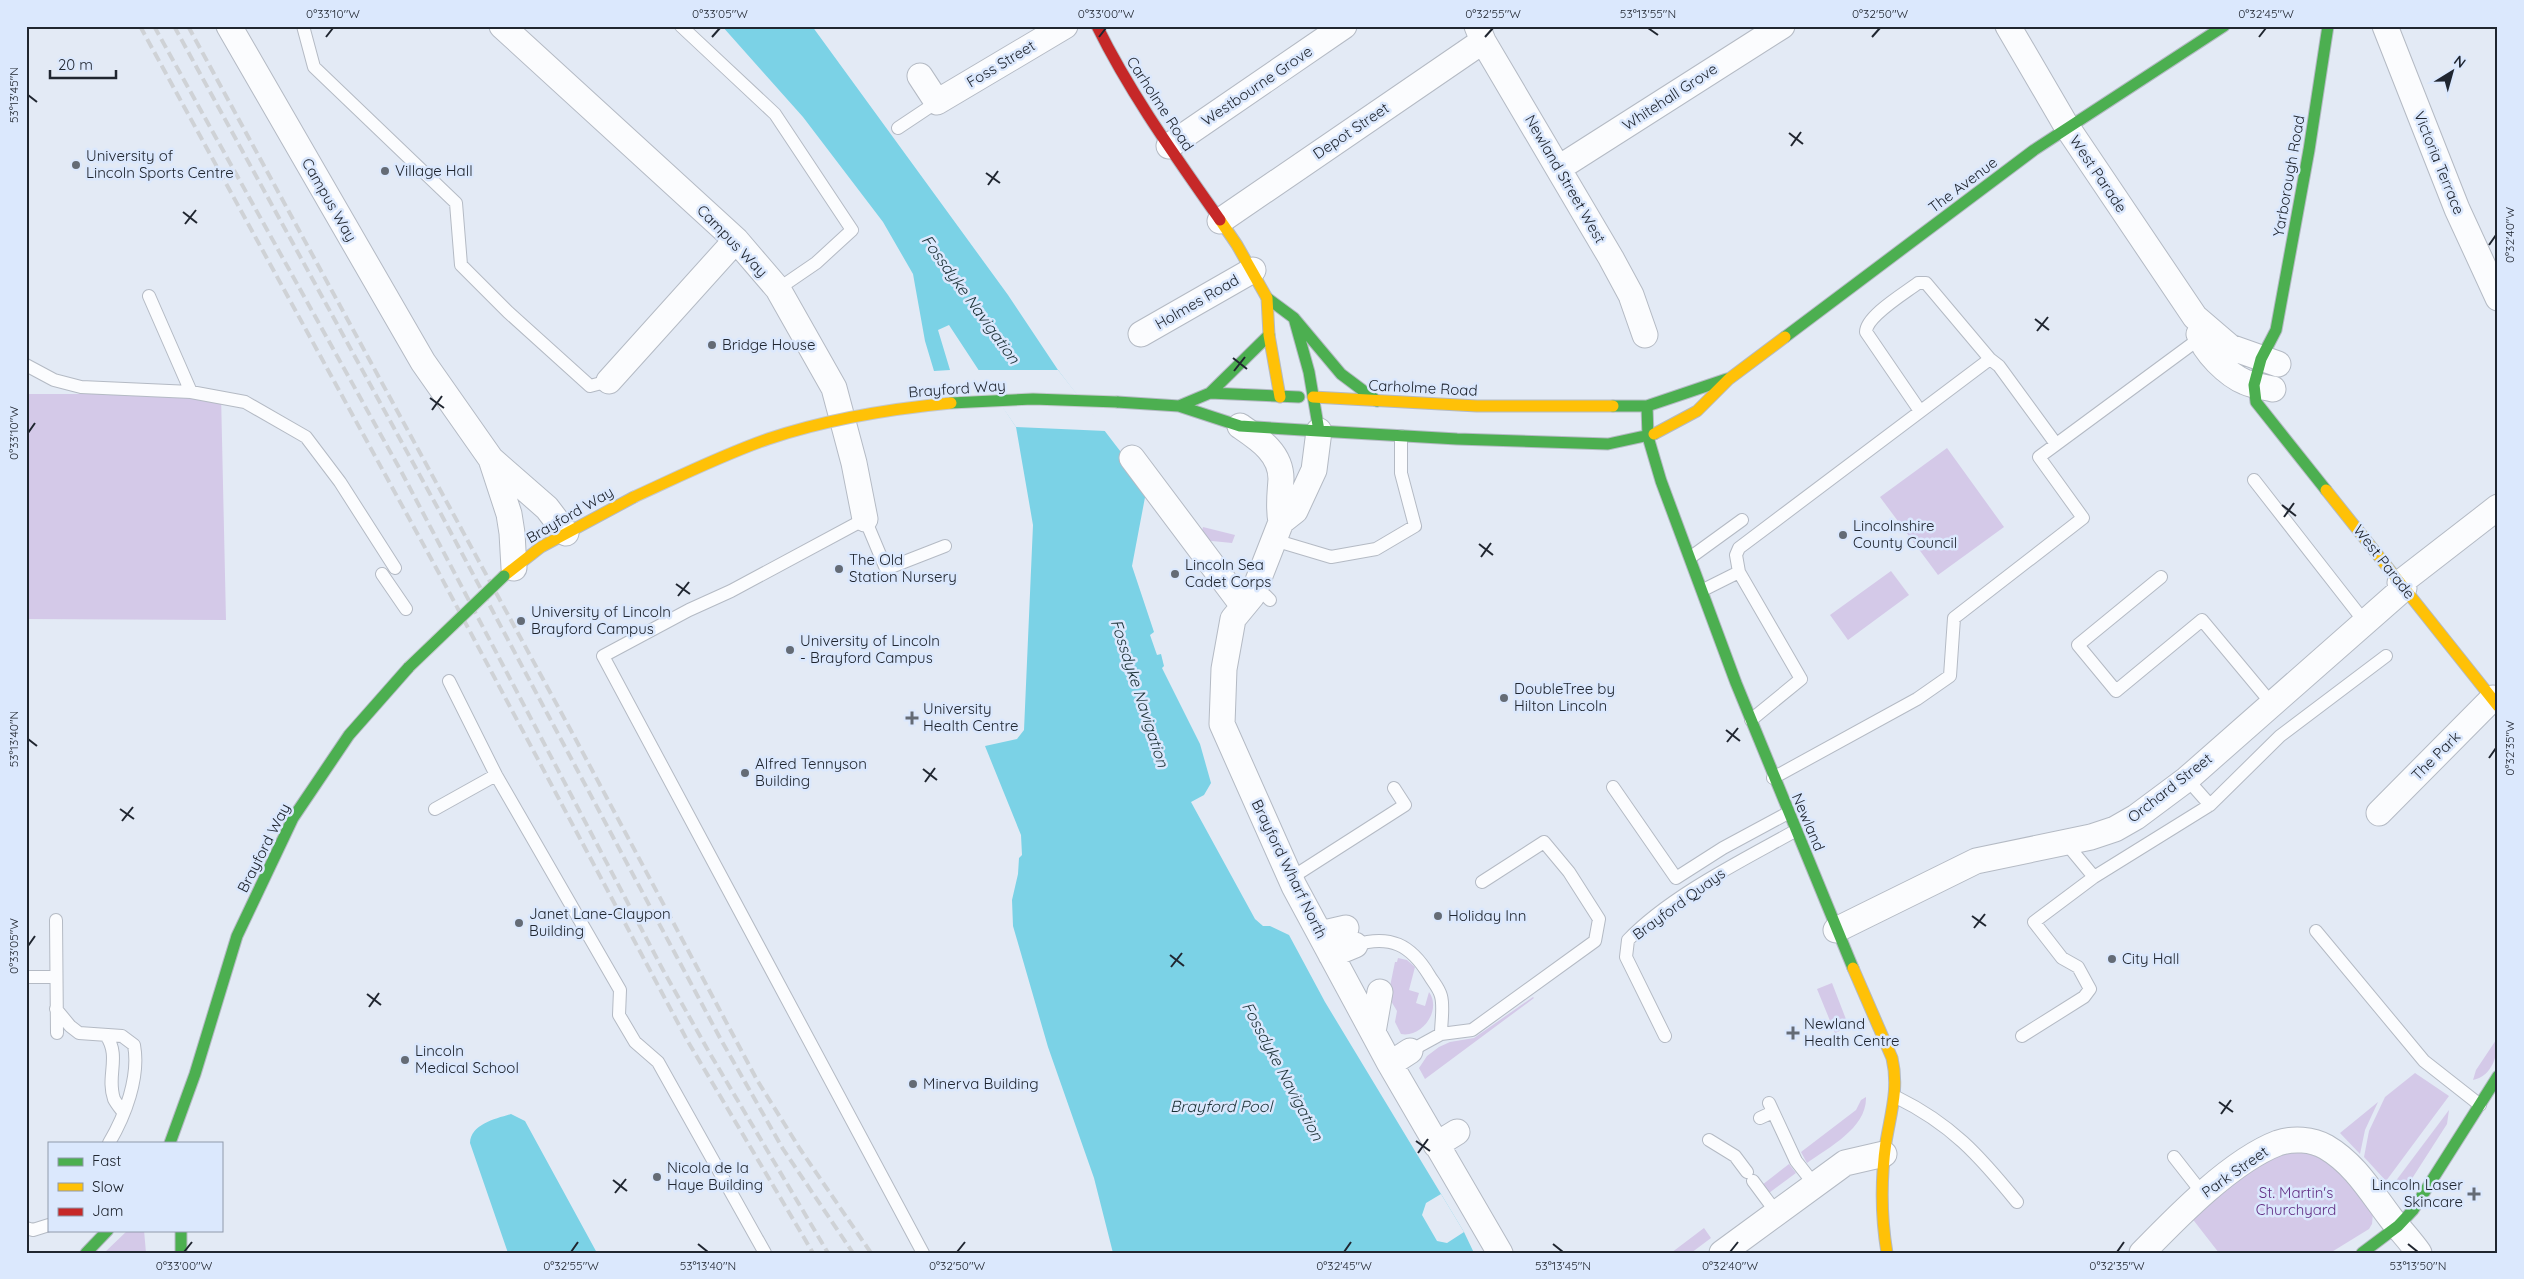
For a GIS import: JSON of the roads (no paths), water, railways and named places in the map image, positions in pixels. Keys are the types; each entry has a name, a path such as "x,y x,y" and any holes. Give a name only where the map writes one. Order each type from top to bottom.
{"main road":[{"name":"Carholme Road","path":"1097,26 1117,67 1253,270 1267,298 1269,335 1280,397"},
{"name":"The Avenue","path":"1648,437 1697,411 1729,379 2067,127 2224,26"},
{"name":"Yarborough Road","path":"2269,375 2312,132 2328,26"},
{"name":"Carholme Road","path":"1267,298 1294,318 1340,374 1377,401"},
{"path":"1294,318 1309,372 1313,397 1314,431"},
{"name":"Yarborough Road","path":"2269,375 2279,343 2276,330"},
{"path":"1178,406 1210,393 1269,335"},
{"path":"2269,375 2270,418"},
{"name":"West Parade","path":"2269,375 2256,402 2261,411 2270,418 2496,702"},
{"name":"The Avenue","path":"1647,406 1729,379"},
{"name":"Carholme Road","path":"1210,393 1477,406 1647,406"},
{"path":"1280,397 1314,431"},
{"name":"Brayford Way","path":"170,1142 195,1074 237,936 293,818 349,735 409,667 509,572 541,547 634,497 723,456 787,433 870,414 937,402 1025,399 1178,406"},
{"path":"1178,406 1240,426 1314,431 1457,439 1608,444 1648,437"},
{"name":"Newland","path":"1647,406 1648,437 1661,481 1773,778 1892,1058 1897,1076 1896,1097 1884,1154 1887,1253"},
{"name":"Brayford Way","path":"189,1123 195,1074"},
{"path":"2362,1253 2398,1226 2413,1210 2498,1076"},
{"path":"86,1253 106,1232"},
{"path":"181,1232 182,1253"}],"street":[{"name":"Campus Way","path":"229,26 423,362 491,459 547,508 566,532"},
{"name":"Campus Way","path":"502,26 736,240 778,289 834,388 854,463 865,519"},
{"name":"Foss Street","path":"938,102 1064,26"},
{"name":"Westbourne Grove","path":"1169,146 1344,26"},
{"name":"Whitehall Grove","path":"1559,168 1782,26"},
{"name":"West Parade","path":"2008,26 2067,127 2202,328 2226,369 2244,382 2269,375"},
{"name":"Victoria Terrace","path":"2384,26 2457,210 2498,298"},
{"name":"Newland Street West","path":"1479,30 1630,294 1645,335"},
{"name":"Depot Street","path":"1220,221 1479,30"},
{"path":"920,76 938,102"},
{"path":"610,381 736,240"},
{"name":"Holmes Road","path":"1141,334 1253,270"},
{"path":"1240,426 1265,443 1280,465 1277,531"},
{"name":"Brayford Wharf North","path":"1314,431 1314,470 1295,511 1277,531 1252,596 1233,619 1228,635 1222,724 1291,878 1373,1032 1400,1057 1446,1139 1459,1180 1500,1253"},
{"path":"1132,458 1243,606"},
{"path":"491,459 512,533 509,572"},
{"name":"Orchard Street","path":"1836,930 1976,861 2115,829 2156,804 2272,704 2402,586 2498,507"},
{"name":"The Park","path":"2379,813 2496,702"},
{"path":"1326,944 1351,936"},
{"path":"1373,1032 1380,992"},
{"name":"Park Street","path":"2142,1253 2203,1194 2232,1171 2277,1144 2306,1141 2326,1147 2351,1167 2372,1190 2419,1253"},
{"path":"1722,1253 1845,1163 1884,1154"}],"lane":[{"path":"303,26 314,67 456,203 461,265 508,312 590,386 610,381"},
{"path":"681,26 775,114 852,230 816,263 778,289"},
{"name":"Foss Street","path":"898,128 938,102"},
{"path":"1920,411 1866,332 1866,326 1872,318 1918,283 1926,283 1931,286 1990,359 1999,366 2056,444"},
{"path":"149,296 191,392"},
{"path":"1773,778 1918,699 1950,676 1954,618 2083,518 2039,457 2202,328"},
{"path":"1751,720 1802,679 1739,572 1736,555 1739,548 1990,359"},
{"path":"26,365 54,380 81,387 191,392 245,402 306,437 340,482 395,568"},
{"path":"1277,531 1331,558 1376,549 1415,526 1401,473 1401,436"},
{"path":"2254,480 2364,621"},
{"path":"923,1253 603,656 689,610 731,591 865,519 886,569 945,546"},
{"path":"1691,557 1742,520"},
{"path":"1703,590 1739,572"},
{"path":"382,574 406,609"},
{"path":"1260,574 1263,592 1270,600"},
{"path":"2160,576 2078,645 2116,691 2202,620 2272,704"},
{"path":"2022,1036 2084,997 2090,989 2078,967 2062,958 2034,922 2094,876 2210,805 2280,736 2386,656"},
{"path":"449,681 496,775 620,990 619,1015 635,1042 658,1062 765,1253"},
{"path":"436,809 496,775"},
{"path":"2187,779 2210,805"},
{"path":"1613,787 1676,878 1722,848 1788,813"},
{"path":"1291,878 1405,805 1394,788"},
{"name":"Brayford Quays","path":"1665,1036 1626,957 1628,940 1686,895 1731,866 1795,831"},
{"path":"1400,1057 1441,1034 1472,1030 1595,941 1599,919 1568,872 1544,842 1482,882"},
{"path":"2065,842 2094,876"},
{"path":"56,920 57,1033"},
{"path":"2316,931 2424,1061 2480,1105"},
{"path":"1351,936 1400,944 1413,953 1420,961 1441,996 1441,1034"},
{"path":"26,977 55,976"},
{"path":"56,1009 70,1026 79,1033 122,1036 134,1046 136,1059 123,1112 118,1128 110,1142"},
{"path":"106,1035 113,1045 114,1065 111,1083 114,1100 123,1112"},
{"path":"1896,1097 1930,1114 1972,1148 2017,1202"},
{"path":"1760,1118 1771,1108 1796,1160 1814,1184"},
{"path":"1709,1140 1734,1156 1776,1212"},
{"path":"2174,1157 2203,1194"},
{"path":"26,1228 33,1230 48,1225"}],"water":[{"name":"Brayford Pool","path":"722,26 812,26 1008,295 1058,370 1150,490 1146,492 1132,566 1154,632 1150,635 1157,655 1161,654 1164,666 1162,668 1200,744 1211,783 1204,795 1191,802 1255,919 1263,926 1270,926 1289,935 1325,1002 1464,1232 1474,1253 1113,1253 1094,1178 1048,1047 1013,926 1012,900 1018,874 1019,858 1022,855 1021,835 985,746 1017,739 1024,730 1033,525 1016,427 949,325 938,330 950,370 934,371 925,341 913,274 883,222 803,117"},
{"path":"511,1114 525,1121 597,1253 508,1253 470,1143 471,1137 479,1127 491,1120"}],"railway":[{"path":"140,26 440,575 687,1040 813,1253"},
{"path":"154,26 402,473 663,970 709,1052 828,1253"},
{"path":"174,26 441,514 720,1038 783,1149 853,1253"},
{"path":"188,26 575,738 757,1080 800,1149 871,1253"}],"place":[{"name":"University of Lincoln Sports Centre","path":"76,165"},
{"name":"Village Hall","path":"385,171"},
{"name":"Bridge House","path":"712,345"},
{"name":"Lincolnshire County Council","path":"1843,535"},
{"name":"The Old Station Nursery","path":"839,569"},
{"name":"Lincoln Sea Cadet Corps","path":"1175,574"},
{"name":"University of Lincoln Brayford Campus","path":"521,621"},
{"name":"University of Lincoln - Brayford Campus","path":"790,650"},
{"name":"DoubleTree by Hilton Lincoln","path":"1504,698"},
{"name":"University Health Centre","path":"912,718"},
{"name":"Alfred Tennyson Building","path":"745,773"},
{"name":"Holiday Inn","path":"1438,916"},
{"name":"Janet Lane-Claypon Building","path":"519,923"},
{"name":"City Hall","path":"2112,959"},
{"name":"Newland Health Centre","path":"1793,1033"},
{"name":"Lincoln Medical School","path":"405,1060"},
{"name":"Minerva Building","path":"913,1084"},
{"name":"Nicola de la Haye Building","path":"657,1177"},
{"name":"Lincoln Laser Skincare","path":"2474,1194"}],"water label":[{"name":"Fossdyke Navigation","path":"971,299"},
{"name":"Fossdyke Navigation","path":"1140,693"},
{"name":"Fossdyke Navigation","path":"1283,1071"}],"park label":[{"name":"St. Martin's Churchyard","path":"2296,1202"}]}
